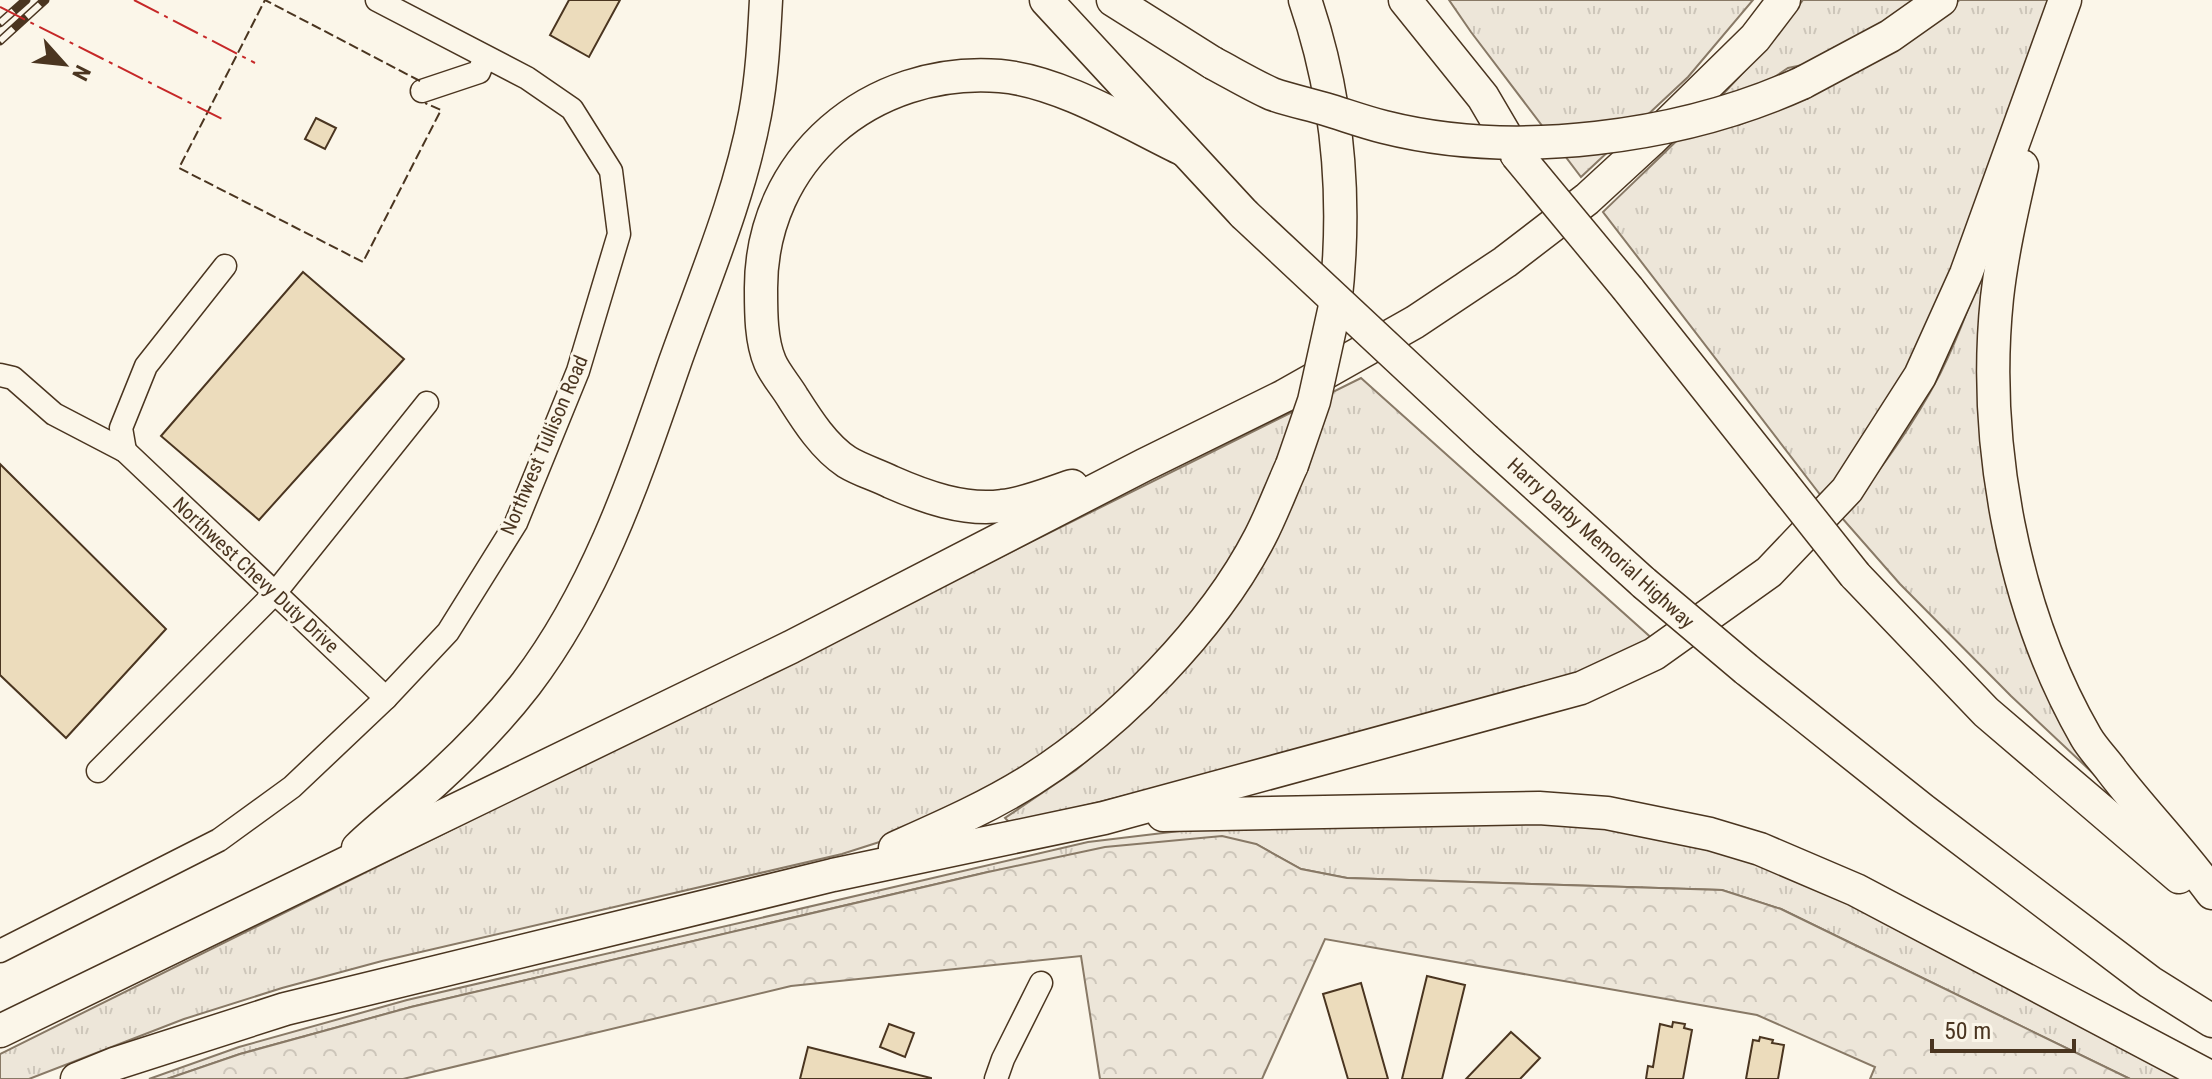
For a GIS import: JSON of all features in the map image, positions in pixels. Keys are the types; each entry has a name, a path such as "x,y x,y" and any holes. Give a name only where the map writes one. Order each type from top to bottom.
{"highway":[{"path":"335,870 389,818 467,751 498,718 554,644 603,555 626,503 738,183 755,114 766,0"},
{"name":"Harry Darby Memorial Highway","path":"1046,0 1244,214 1644,583 1923,810 2150,982 2212,1021"},
{"path":"1113,0 1213,63 1272,93 1385,128 1432,136 1499,141 1574,140 1621,135 1714,115 1802,83 1890,36 1941,0"},
{"path":"833,875 981,809 1033,779 1120,712 1175,657 1224,593 1259,539 1292,465 1314,401 1335,306 1341,252 1338,150 1318,37 1305,0"},
{"path":"1405,0 1483,97"},
{"path":"1431,0 1517,155 1628,289 1855,575 1986,712 2212,905"},
{"path":"1755,38 1776,0"},
{"path":"0,1031 791,647 1297,389 1415,322 1505,262 1587,199 1755,38 1784,0"},
{"path":"77,1079 114,1064 285,1009 833,875 1104,818 1581,688 1654,654 1769,572 1847,490 1920,376 1966,274 2009,149 2061,14"},
{"path":"2061,14 2010,220 1997,299 1994,365 1996,431 2004,496 2017,561 2036,625 2087,739 2212,893"},
{"path":"1144,465 1002,507 957,504 920,495 847,461 812,427 770,362 761,313 760,270 767,226 789,180 807,154 854,113 910,86 971,75 1033,82 1062,92 1184,150"},
{"path":"1104,818 1229,812 1539,808 1607,813 1710,834 1796,863 1856,890 2212,1078"}],"street":[{"name":"Northwest Tullison Road","path":"0,951 219,840 292,787 386,698 448,632 516,523 578,371 619,234 611,171 572,109 527,78 377,0"},
{"path":"422,91 479,72 485,57"},
{"path":"125,451 121,428 146,366 225,266"},
{"name":"Northwest Chevy Duty Drive","path":"0,375 13,378 54,414 125,451 386,698"},
{"path":"98,771 275,593 427,403"},
{"path":"996,1079 1041,983"}],"green space":[{"path":"1449,0 1753,0 1688,77 1581,177"},
{"path":"1803,0 1919,0 1822,61 1788,68 1773,78 1741,124 1780,108 1960,0 2053,0 1928,337 1825,501 1603,212 1733,84"},
{"path":"2000,218 1986,435 2097,777 1900,584 1842,518 1895,448 1940,374 1965,316"},
{"path":"1361,378 1656,642 1535,693 1011,824 1005,818 1076,770 1118,734 1235,558 1138,679 1026,770 892,838 842,854 382,961 282,988 184,1019 29,1079 0,1079 0,1054"},
{"path":"1550,817 1763,857 2196,1079 2130,1079 1781,909 1722,890 1347,878 1301,869 1256,844 988,872 411,1007 240,1054 167,1079 149,1079 239,1047 407,1000 1088,842 1188,830"},
{"path":"1222,836 1256,844 1301,869 1347,878 1722,890 1781,909 2130,1079 1870,1079 1875,1067 1757,1015 1325,939 1262,1079 1100,1079 1081,956 791,986 403,1079 167,1079 240,1054 411,1007 988,872 1105,847"}],"building":[{"path":"569,0 620,0 589,57 550,35"},
{"path":"316,118 336,128 325,149 305,139"},
{"path":"303,272 404,359 259,520 161,436"},
{"path":"0,464 166,629 66,738 0,675"},
{"path":"1427,976 1465,985 1442,1079 1402,1079"},
{"path":"1361,983 1388,1079 1348,1079 1323,994"},
{"path":"1673,1022 1685,1024 1684,1028 1692,1030 1683,1079 1646,1079 1648,1066 1653,1067 1660,1024 1672,1027"},
{"path":"889,1024 914,1033 905,1057 880,1047"},
{"path":"1511,1032 1540,1058 1520,1079 1466,1079"},
{"path":"1760,1037 1784,1045 1778,1079 1746,1079 1753,1040 1759,1041"},
{"path":"808,1047 931,1078 931,1079 800,1079"}],"railway":[{"path":"0,23 26,0"},
{"path":"0,41 45,0"}],"fence":[{"path":"420,81 265,0 179,168 363,262 441,110 425,103"}],"power":[{"path":"134,0 255,63"},
{"path":"0,7 224,120"}]}
